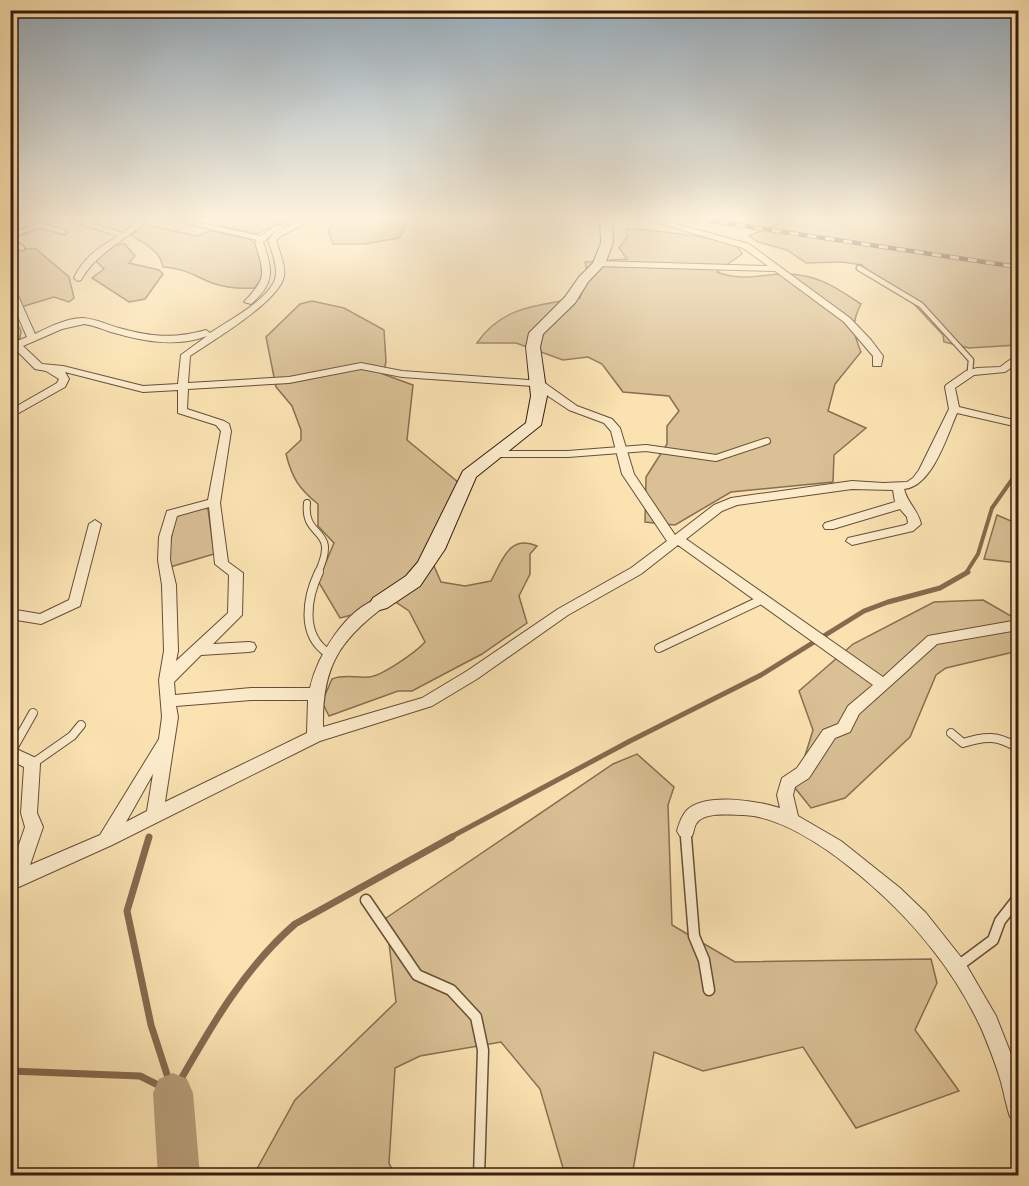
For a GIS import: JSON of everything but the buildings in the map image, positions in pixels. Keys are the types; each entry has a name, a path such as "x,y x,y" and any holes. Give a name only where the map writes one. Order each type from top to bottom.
{"street":[{"path":"78,278 80,272"},
{"path":"166,680 235,615 236,573 222,564 214,503 225,426 182,411 184,360 186,355 263,288 268,272"},
{"path":"281,272 278,285 267,298 215,331 189,339 165,339 119,332 82,320 14,347 39,367 63,369 143,389 289,380 360,366 402,374 538,384 573,408 608,421 616,430 628,474 675,540 884,685"},
{"path":"315,736 317,694 322,668 328,653 350,625 413,581 436,549 469,475 533,425 538,410 538,384 533,347 536,333 570,300 583,279 590,272"},
{"path":"783,272 847,320 878,356 877,364"},
{"path":"10,287 32,338"},
{"path":"13,882 106,840 315,736 427,702 472,675 563,612 636,571 718,508 735,501 852,485 898,487 917,481 925,470 954,409 950,387 970,372 1006,369 1014,364 1018,357"},
{"path":"10,415 61,385 64,380 62,375 49,368"},
{"path":"954,409 1018,424"},
{"path":"852,541 909,528 915,524 913,516 902,504 898,487"},
{"path":"155,816 170,717 166,680 171,651 169,585 164,560 165,537 171,514 214,503"},
{"path":"829,526 902,504"},
{"path":"13,617 41,619 75,603 95,524"},
{"path":"791,821 785,795 788,783 803,773 829,734 844,728 853,710 933,640 1018,626"},
{"path":"199,650 249,647"},
{"path":"170,701 251,694 317,694"},
{"path":"106,840 166,737"},
{"path":"11,752 32,764 29,813 34,827 13,882"},
{"path":"686,831 688,821 694,813 705,808 755,808 791,821 828,840 900,900 943,947 979,1005 1016,1088 1018,1109"}],"lane":[{"path":"866,272 921,305 970,360 970,372"},
{"path":"496,454 568,454 645,448 716,458 767,441"},
{"path":"307,503 306,513 310,527 318,531 328,544 328,553 309,589 306,607 320,648 328,653"},
{"path":"659,648 763,599"},
{"path":"11,752 33,712"},
{"path":"32,764 72,736 81,725"},
{"path":"951,733 963,743 995,735 1018,748"},
{"path":"686,831 694,936 704,960 710,990"},
{"path":"956,968 993,940 1000,921 1018,898"},
{"path":"366,900 417,975 451,990 476,1017 483,1050 479,1176"}],"shaded area":[{"path":"11,272 64,272 69,277 74,298 69,302 54,297 11,310"},
{"path":"100,272 163,274 145,299 129,302 92,278"},
{"path":"187,272 262,272 262,278 255,288 233,288 212,283"},
{"path":"718,272 738,277 788,274 816,279 861,304 854,328 861,352 835,384 828,411 866,428 834,455 833,482 731,492 675,525 645,522 646,477 667,444 667,426 679,411 669,396 623,392 602,364 588,357 563,360 516,343 477,343 498,321 510,314 522,309 580,298 587,273"},
{"path":"870,272 1018,272 1018,345 969,348 944,342 943,335 913,303 881,283"},
{"path":"312,301 344,308 384,330 386,362 383,374 413,385 407,440 459,483 427,550 441,582 465,586 491,581 503,558 513,547 527,543 537,546 530,554 530,574 519,596 527,623 482,654 412,691 398,691 329,716 322,702 332,679 375,676 398,663 425,642 409,611 382,593 352,615 340,618 318,581 334,543 318,526 318,504 297,482 288,462 286,454 301,440 301,430 292,406 276,387 266,337 300,304"},
{"path":"11,310 21,331 20,338 11,343"},
{"path":"200,507 208,509 214,554 170,567 168,558 175,516"},
{"path":"997,515 1018,524 1018,563 984,559"},
{"path":"983,600 1018,620 1018,651 946,668 936,675 910,737 845,798 811,808 795,788 813,730 799,691 853,644 934,602"},
{"path":"637,754 674,787 668,805 672,925 735,962 931,959 937,983 915,1030 959,1091 856,1128 803,1047 703,1071 654,1052 633,1170 563,1168 540,1089 501,1042 420,1056 395,1068 389,1163 395,1175 253,1176 295,1100 396,1002 386,918 613,764"}],"waterway":[{"path":"966,573 978,554 992,508 1018,471"},
{"path":"449,838 630,741 761,675 864,611 940,588 968,572"},
{"path":"149,837 127,911 151,1025 173,1093 213,1025 242,982 276,942 295,924 452,837"},
{"path":"10,1071 140,1076 172,1092"},
{"path":"173,1093 179,1176"}]}
